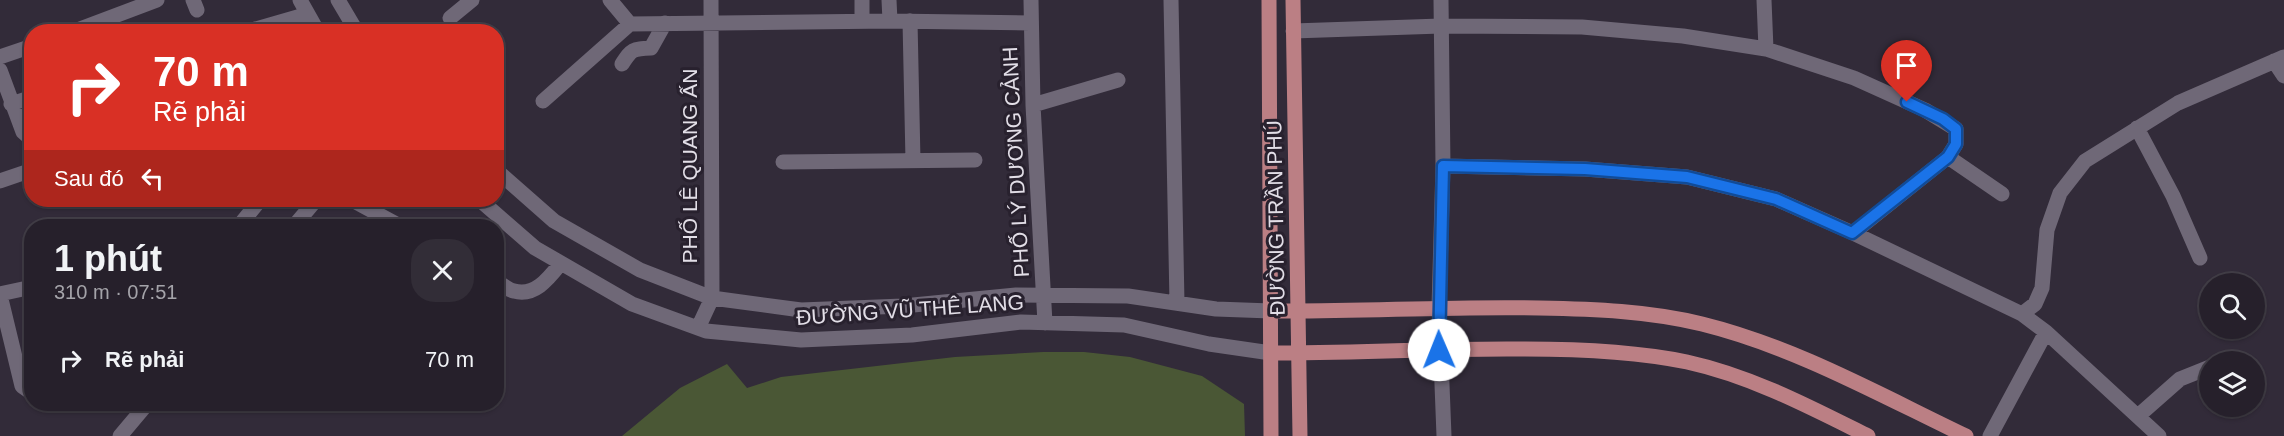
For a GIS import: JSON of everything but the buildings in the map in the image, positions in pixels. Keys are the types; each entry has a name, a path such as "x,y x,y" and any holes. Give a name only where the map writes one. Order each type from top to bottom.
{"main road":[{"name":"ĐƯỜNG TRẦN PHÚ","path":"1269,0 1271,436"},
{"name":"ĐƯỜNG TRẦN PHÚ","path":"1293,0 1300,436"},
{"path":"1271,311 1439,307 1570,308 1656,315 1741,335 1822,366 1966,436"},
{"path":"1271,353 1492,349 1588,350 1640,355 1689,363 1763,386 1868,436"}],"street":[{"path":"110,24 158,0"},
{"path":"300,0 314,24"},
{"path":"338,0 352,24"},
{"path":"450,18 472,0"},
{"path":"610,0 630,24"},
{"name":"PHỐ LÊ QUANG ẤN","path":"698,328 712,298 711,0"},
{"path":"862,0 862,21"},
{"path":"889,0 890,21"},
{"name":"PHỐ LÝ DƯƠNG CẢNH","path":"1030,0 1033,105 1045,323"},
{"path":"1171,0 1177,303"},
{"path":"1441,0 1443,166 1439,350 1444,436"},
{"path":"1764,0 1766,49"},
{"path":"273,24 308,14"},
{"path":"543,101 630,24 862,21 1030,23"},
{"path":"910,21 913,161"},
{"path":"622,64 630,51 651,48 664,23"},
{"path":"1293,31 1441,26 1582,27 1683,36 1766,49 1854,78 1943,119 1956,129 1956,144 1948,157 1852,233"},
{"path":"0,57 24,49"},
{"path":"2022,314 2035,304 2042,288 2047,230 2060,193 2085,161 2178,103 2279,59 2284,76"},
{"path":"0,70 11,104 24,133"},
{"path":"1033,105 1118,80"},
{"path":"11,104 24,100"},
{"path":"2137,128 2174,196 2200,258"},
{"path":"1948,157 2002,194"},
{"path":"783,162 975,160"},
{"path":"1443,166 1585,169 1687,177 1776,199 2022,314 2046,332 2158,436"},
{"path":"0,181 24,173"},
{"name":"ĐƯỜNG VŨ THÊ LANG","path":"504,177 554,221 640,270 712,298 801,310 903,306 1016,295 1128,296 1216,309 1271,311"},
{"path":"245,219 254,207"},
{"path":"300,219 310,207"},
{"path":"365,207 387,219"},
{"name":"ĐƯỜNG VŨ THÊ LANG","path":"488,207 502,219"},
{"name":"ĐƯỜNG VŨ THÊ LANG","path":"504,221 535,248 632,304 706,331 801,340 912,335 1022,322 1124,325 1209,344 1271,353"},
{"path":"504,286 514,291 532,291 546,282 561,263"},
{"path":"24,289 0,294 24,387"},
{"path":"1990,436 2046,332"},
{"path":"2138,416 2180,379 2199,371"},
{"path":"120,436 141,411"}],"green space":[{"path":"1084,352 1130,357 1202,376 1244,404 1245,436 622,436 680,388 727,364 747,388 781,377 955,357"}],"route":[{"path":"1439,350 1443,166 1585,169 1687,177 1776,199 1852,233 1948,157 1956,144 1956,129 1943,119 1907,102"}]}
